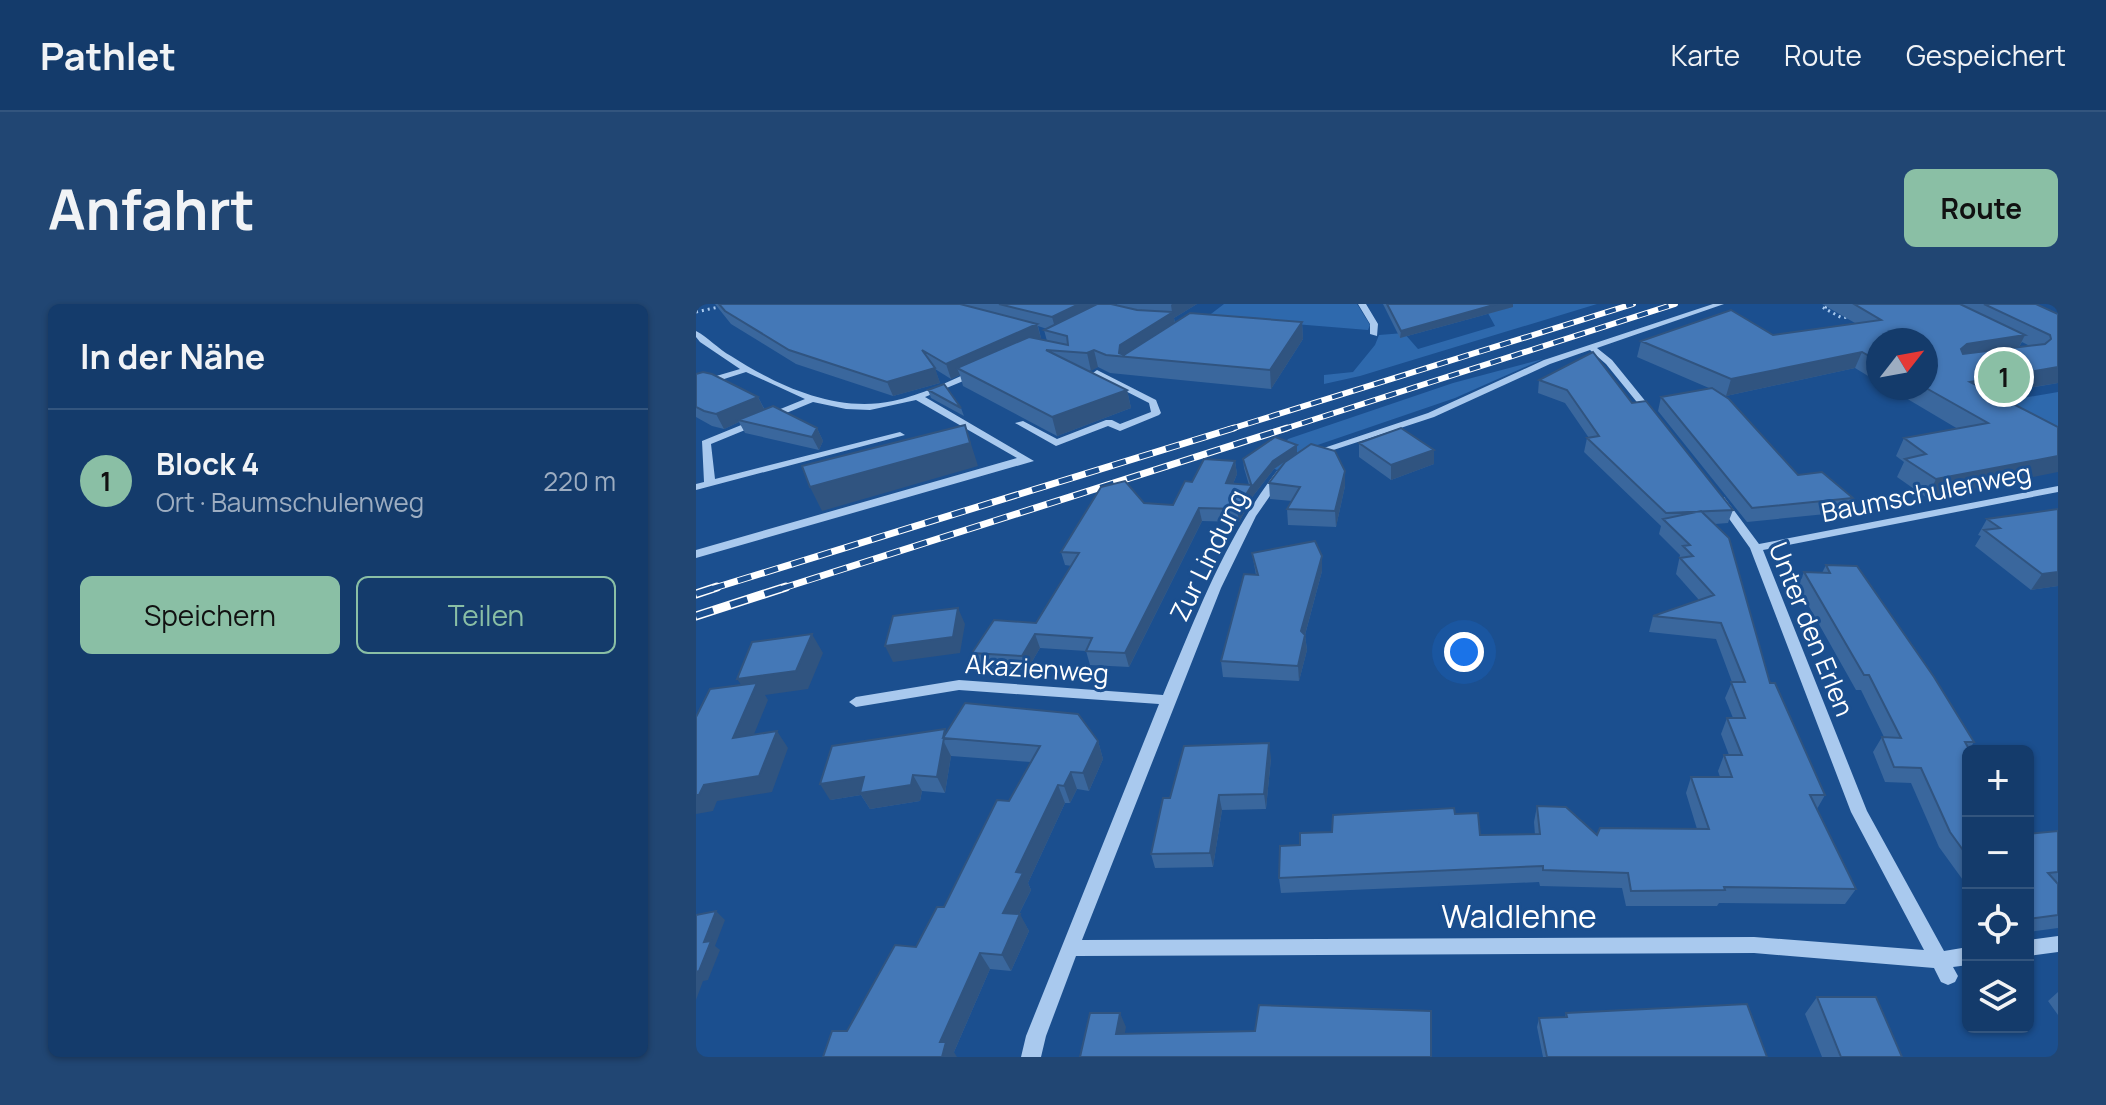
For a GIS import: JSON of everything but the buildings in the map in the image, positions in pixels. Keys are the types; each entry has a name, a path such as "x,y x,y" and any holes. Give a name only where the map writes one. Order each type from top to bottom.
{"street":[{"path":"1362,304 1374,324 1374,334"},
{"name":"Zur Lindung","path":"1031,1057 1167,700 1231,551 1280,473 1307,455 1431,415 1547,362 1720,304"},
{"path":"696,333 701,344 747,369 810,400 832,406 859,408 919,398 981,370"},
{"path":"1591,347 1609,362 1659,423"},
{"path":"696,385 747,369"},
{"path":"1020,423 1056,443 1109,422 1120,428 1156,413 1153,402 1097,373"},
{"path":"696,554 1029,461 919,398"},
{"path":"710,484 699,442 810,400"},
{"path":"696,487 900,435"},
{"name":"Unter den Erlen","path":"1708,484 1756,548 1859,812 1944,968"},
{"name":"Baumschulenweg","path":"1756,548 2058,489"},
{"name":"Akazienweg","path":"856,702 959,685 1167,700"},
{"path":"2034,947 2058,944"},
{"name":"Waldlehne","path":"1070,948 1754,945 1944,968 1962,959"}],"path":[{"path":"696,312 732,304"},
{"path":"1827,307 1822,307 1842,318 1854,317"}],"shaded area":[{"path":"1224,304 1357,304 1370,325 1368,330 1207,317"},
{"path":"1483,304 1597,304 1360,376 1324,384 1324,375 1353,372 1375,345 1379,335 1404,333 1418,349 1495,326"},
{"path":"1543,359 1455,398 1300,451 1277,470 1271,467 1288,439 1453,383"},
{"path":"2058,392 2058,450 1999,402"}],"railway":[{"path":"1227,430 1633,304"},
{"path":"1281,430 1675,304"},
{"path":"711,589 1234,428"},
{"path":"780,589 1287,428"},
{"path":"711,589 717,587"},
{"path":"696,616 786,587"},
{"path":"696,594 711,589"}],"place":[{"name":"Block 4","path":"2004,377"}]}
